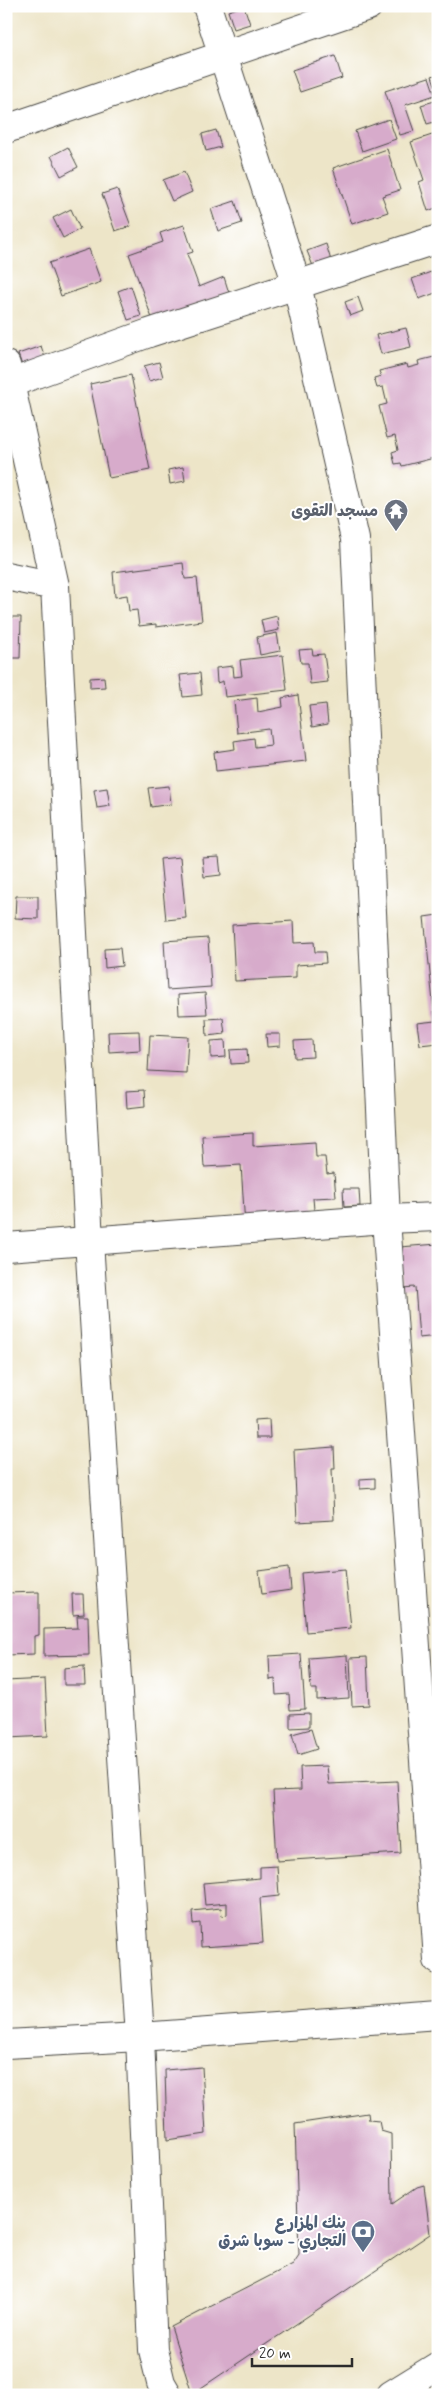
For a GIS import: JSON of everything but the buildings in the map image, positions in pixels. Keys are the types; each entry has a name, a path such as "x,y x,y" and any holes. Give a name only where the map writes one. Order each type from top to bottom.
{"main road":[{"path":"207,6 297,286 354,539 386,1219 438,1960"},
{"path":"6,129 223,57 368,6"},
{"path":"168,2395 161,2383 154,2350 140,2037 90,1240 55,586 9,374 149,333 438,239"},
{"path":"6,576 55,586"},
{"path":"6,1247 386,1219 438,1217"},
{"path":"6,2044 140,2037 438,2015"},
{"path":"391,2395 438,2366"}],"place":[{"name":"مسجد التقوى","path":"396,532"},
{"name":"بنك المزارع التجاري - سوبا شرق","path":"363,2253"}]}
